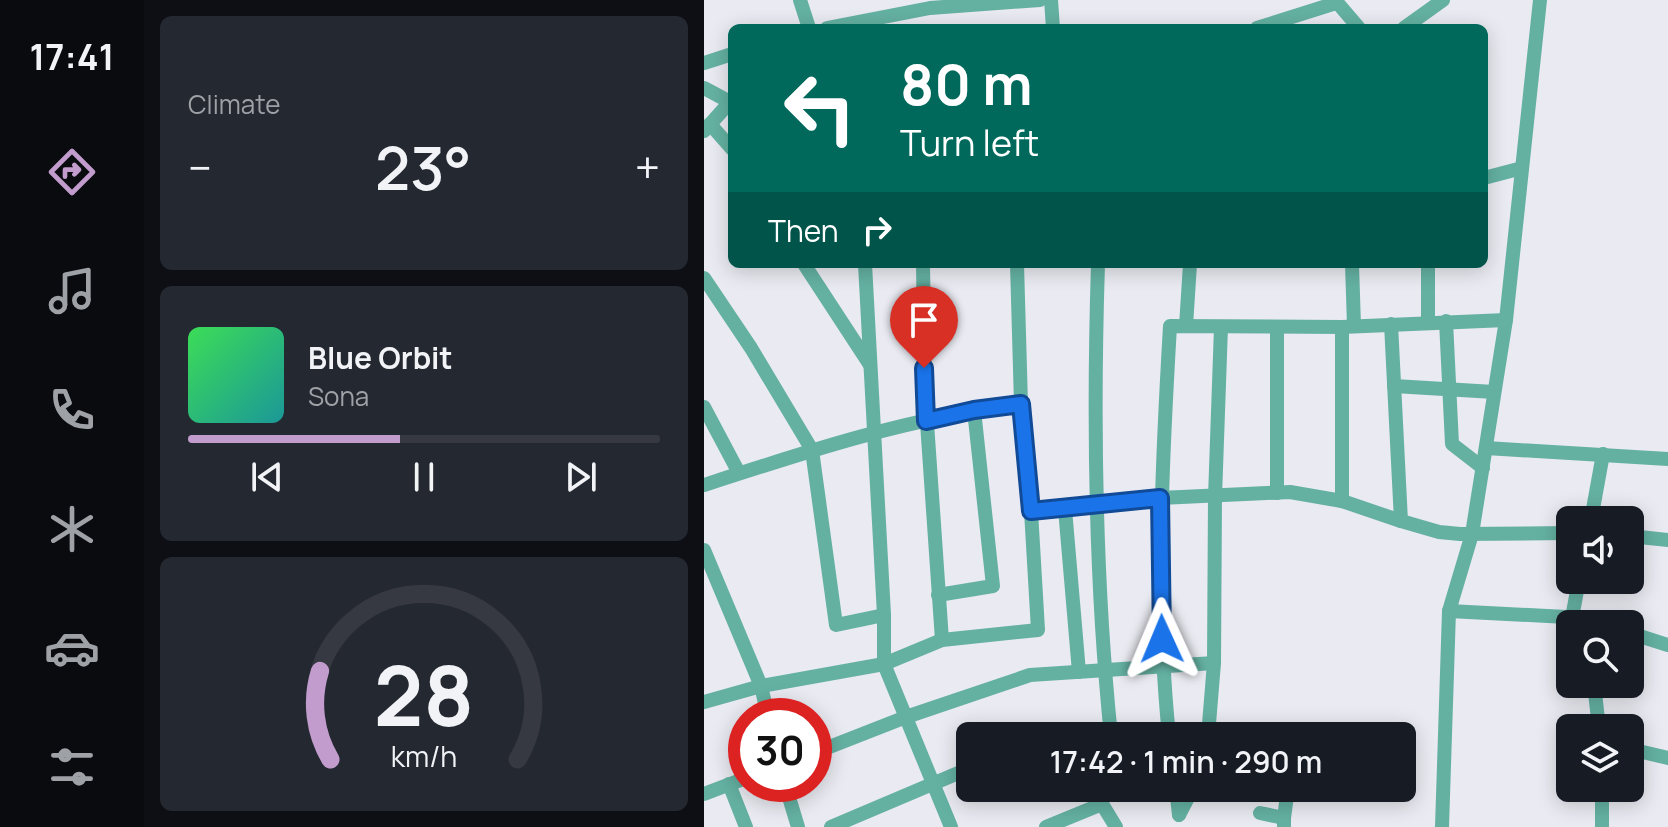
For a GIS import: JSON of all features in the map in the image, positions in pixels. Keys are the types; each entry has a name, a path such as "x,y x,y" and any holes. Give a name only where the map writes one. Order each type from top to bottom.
{"street":[{"path":"800,0 808,24"},
{"path":"848,24 930,8 1040,0"},
{"path":"1051,0 1053,24"},
{"path":"1410,24 1443,0"},
{"path":"1442,827 1449,611 1472,534 1506,320 1540,0"},
{"path":"1269,24 1335,1 1355,24"},
{"path":"704,63 728,55"},
{"path":"704,88 728,101"},
{"path":"728,106 707,127 728,145"},
{"path":"1488,177 1522,168"},
{"path":"807,268 870,365"},
{"path":"865,268 884,664 951,827"},
{"path":"923,268 926,421 942,640"},
{"path":"704,702 761,686 884,664 942,640 1038,630 1021,404 1017,268"},
{"path":"1098,268 1095,356 1097,506 1104,670 1110,722"},
{"path":"1186,326 1190,268"},
{"path":"1342,501 1352,268"},
{"path":"1428,268 1428,322"},
{"path":"704,278 751,348 812,450 836,625 884,615"},
{"path":"1168,722 1162,667 1160,498 1170,326 1348,327 1506,320"},
{"path":"1446,321 1452,444 1483,468"},
{"path":"1391,324 1401,521"},
{"path":"1209,722 1214,663 1215,497 1221,327"},
{"path":"1277,327 1277,493"},
{"path":"1394,386 1494,392"},
{"path":"704,485 874,432 974,410 1021,404"},
{"path":"704,407 739,473"},
{"path":"938,595 993,586 974,410"},
{"path":"1486,448 1668,459"},
{"path":"1594,506 1603,454"},
{"path":"1031,511 1160,498 1290,492 1342,501 1439,532 1556,533"},
{"path":"1065,509 1079,672"},
{"path":"1644,537 1668,540"},
{"path":"704,550 764,698"},
{"path":"704,590 718,583"},
{"path":"1449,611 1556,618"},
{"path":"1644,637 1668,645"},
{"path":"832,746 1030,675 1214,663"},
{"path":"1644,752 1668,758"},
{"path":"831,827 956,773"},
{"path":"704,794 728,784"},
{"path":"736,802 746,827"},
{"path":"790,802 798,827"},
{"path":"1178,802 1179,815 1186,802"},
{"path":"1260,813 1284,823 1286,802"},
{"path":"1602,802 1602,827"},
{"path":"1046,827 1102,804 1116,827"}],"route":[{"path":"924,368 926,421 1021,404 1031,511 1160,498 1162,639"}]}
